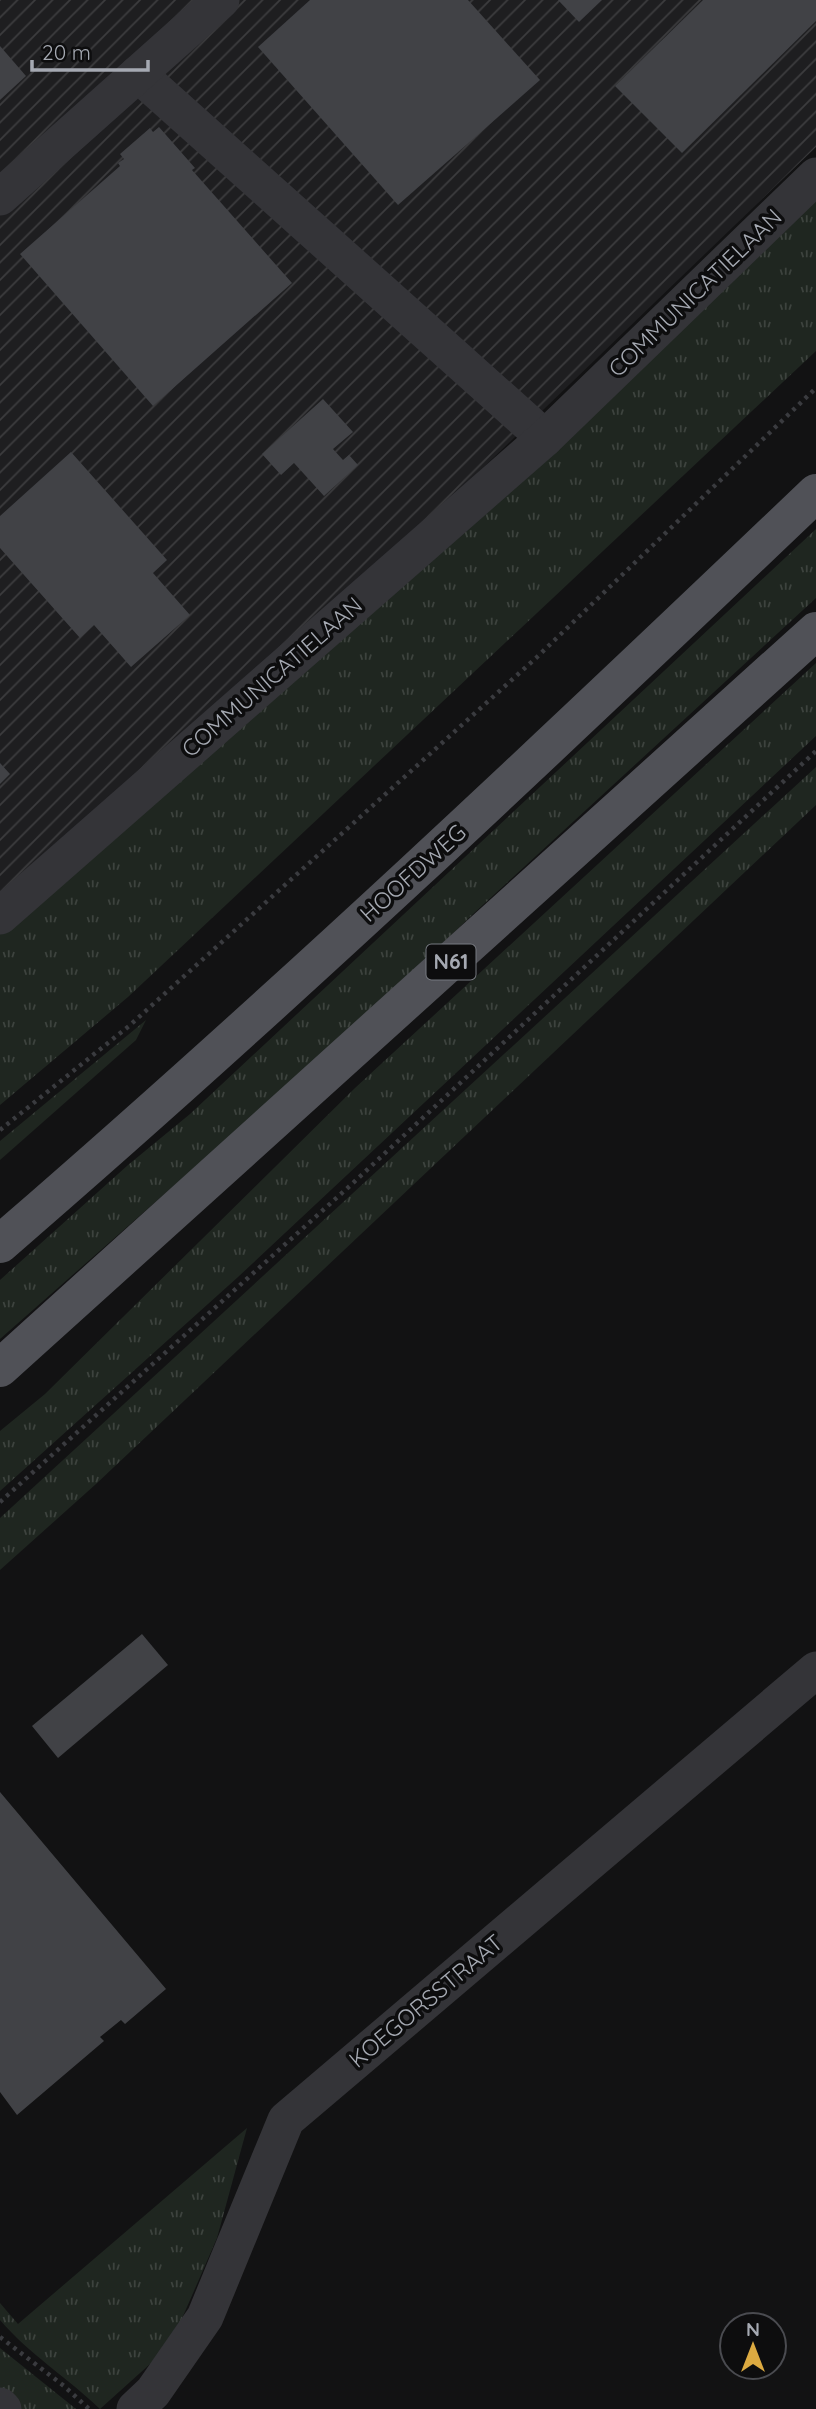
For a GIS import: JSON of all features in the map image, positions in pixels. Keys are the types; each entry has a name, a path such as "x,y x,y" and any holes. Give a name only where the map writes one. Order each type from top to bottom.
{"main road":[{"name":"HOOFDWEG","path":"0,1244 144,1119 521,775 816,493"},
{"name":"N61","path":"0,1367 816,631"}],"street":[{"path":"0,197 221,0"},
{"path":"138,74 545,438"},
{"name":"COMMUNICATIELAAN","path":"0,916 545,438 816,176"},
{"name":"KOEGORSSTRAAT","path":"135,2409 153,2392 205,2318 286,2120 816,1670"}],"path":[{"path":"0,1130 129,1026 525,667 816,388"},
{"path":"0,1502 353,1183 816,751"},
{"path":"0,2337 64,2386 89,2409"}],"shaded area":[{"path":"0,0 816,0 816,147 0,933"}],"green space":[{"path":"816,195 816,351 128,997 0,1105 0,927"},
{"path":"816,529 816,598 472,915 390,995 0,1339 0,1280 128,1165 190,1114"},
{"path":"816,663 816,736 238,1277 0,1491 0,1431 45,1394 355,1088"},
{"path":"816,767 816,805 96,1484 0,1570 0,1518"},
{"path":"146,1020 136,1040 0,1160 0,1141"},
{"path":"247,2128 217,2238 170,2346 100,2409 11,2332 0,2320 0,2303 18,2324"},
{"path":"0,2348 76,2409 19,2409 0,2389"}],"building":[{"path":"310,0 468,0 540,80 398,205 258,47"},
{"path":"558,0 602,0 579,22"},
{"path":"703,0 816,0 816,21 682,153 615,86"},
{"path":"0,46 26,76 0,100"},
{"path":"159,127 195,168 192,170 292,283 153,406 20,254 120,166 118,163 124,159 120,154 150,128 153,132"},
{"path":"323,399 353,432 333,449 343,460 349,455 358,465 324,496 294,463 281,475 262,454"},
{"path":"71,452 167,560 153,573 190,615 131,667 94,625 80,638 0,548 0,516"},
{"path":"0,763 10,774 0,784"},
{"path":"142,1634 168,1665 58,1758 32,1726"},
{"path":"0,1792 166,1989 125,2024 121,2020 100,2037 104,2041 17,2115 0,2092"}]}
